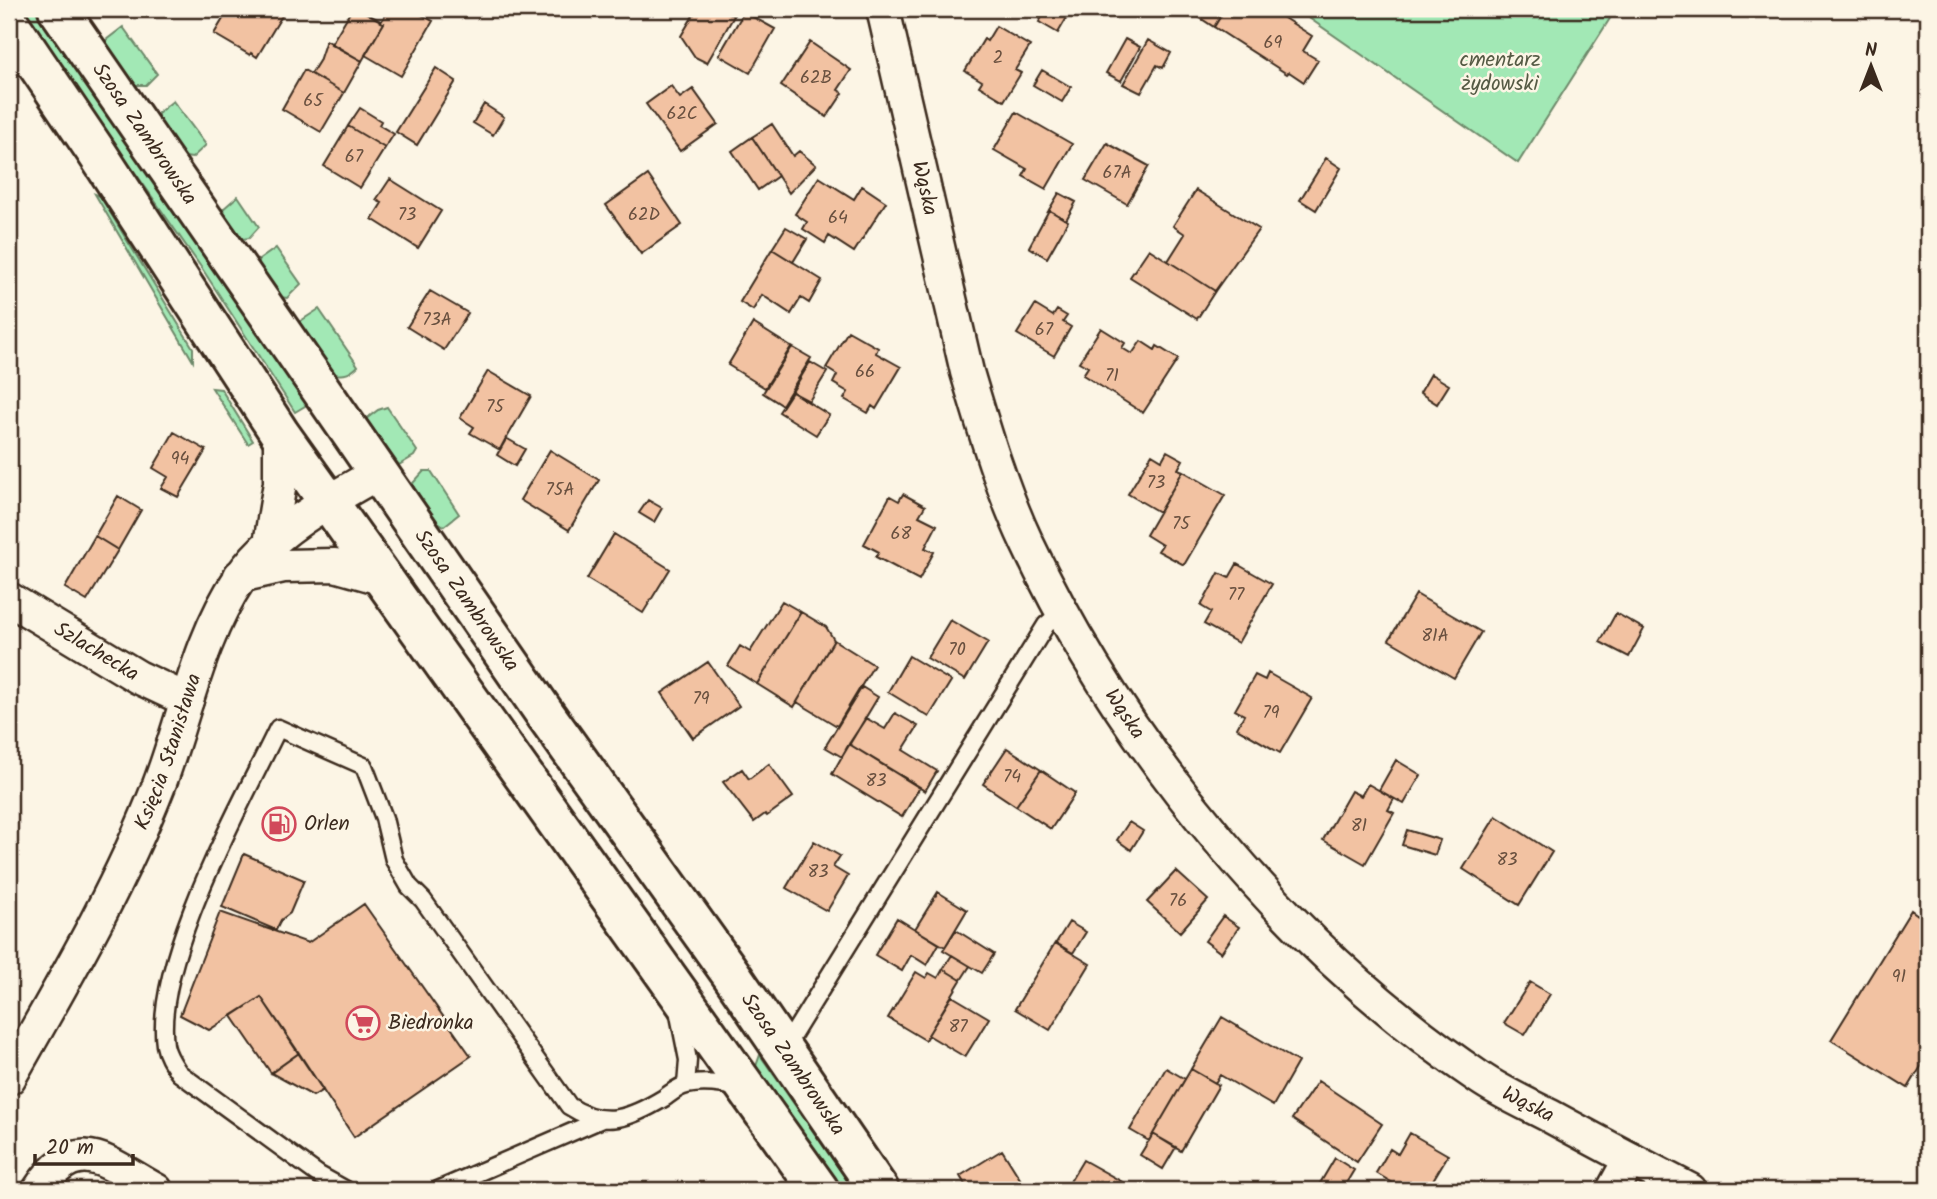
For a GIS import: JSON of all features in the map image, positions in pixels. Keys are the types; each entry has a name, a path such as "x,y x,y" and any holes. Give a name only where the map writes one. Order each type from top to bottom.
{"main road":[{"name":"Szosa Zambrowska","path":"58,9 545,714 879,1190"},
{"path":"9,23 97,153 279,434 819,1190"},
{"path":"565,837 584,840 593,837 607,823 610,804"}],"street":[{"name":"Wąska","path":"883,9 967,372 982,424 1015,516 1061,612 1166,773 1219,840 1320,950 1408,1024 1482,1079 1690,1190"},
{"path":"270,544 279,483 279,434"},
{"name":"Księcia Stanisława","path":"9,1078 69,973 119,877 159,785 216,620 240,576 270,544 327,501 379,473"},
{"path":"240,576 285,566 335,565 382,578"},
{"name":"Szlachecka","path":"9,599 138,677 187,700"},
{"path":"39,1190 62,1161 78,1156 95,1157 156,1190"},
{"path":"1613,1190 1630,1159"}],"lane":[{"path":"783,1051 1046,625 1061,612"},
{"path":"346,1190 319,1175 179,1073 170,1060 165,1045 166,1011 175,961 205,881 278,729 364,766 384,818 394,860 410,886 423,900 569,1106 583,1115 602,1119"},
{"path":"669,982 685,1033 688,1060 685,1085"},
{"path":"438,1190 602,1119 634,1115 685,1085 715,1083 747,1090"}],"green space":[{"path":"21,9 36,9 310,403 295,412 203,270"},
{"name":"cmentarz żydowski","path":"1296,9 1616,9 1518,163"},
{"path":"123,27 157,74 146,85 133,85 106,45 106,40"},
{"path":"173,101 206,145 192,158 185,157 158,118 158,113"},
{"path":"95,194 100,196 193,348 193,361"},
{"path":"238,196 259,227 249,238 243,239 225,216 223,209"},
{"path":"276,248 301,284 287,298 280,297 259,267 259,260"},
{"path":"319,309 358,366 350,372 335,374 299,322"},
{"path":"212,388 221,389 253,441 248,444"},
{"path":"387,407 417,451 414,456 399,465 366,419"},
{"path":"424,471 431,471 459,514 444,526 438,522 414,488 413,483"},
{"path":"760,1055 854,1190 842,1190 756,1066"}],"building":[{"path":"229,9 286,9 257,57 214,34"},
{"path":"352,9 359,9 384,23 362,61 331,44"},
{"path":"389,9 411,9 433,21 401,76 365,55"},
{"path":"697,9 721,9 734,16 707,63 695,57 681,36"},
{"path":"1047,9 1072,9 1058,33 1039,22"},
{"path":"1193,9 1225,9 1214,27 1191,12"},
{"path":"1225,9 1270,9 1312,36 1303,51 1318,60 1304,82 1214,27"},
{"path":"744,12 775,29 750,73 719,55"},
{"path":"996,26 1030,46 1015,70 1021,73 1004,101 979,86 982,81 965,71 984,39 987,41"},
{"path":"1125,39 1140,47 1121,81 1106,73"},
{"path":"326,40 362,61 344,93 311,74"},
{"path":"1148,40 1171,53 1163,68 1157,65 1141,93 1123,84"},
{"path":"810,42 851,70 838,90 843,93 827,117 781,86"},
{"path":"436,68 456,81 417,145 396,132"},
{"path":"304,70 344,93 321,132 282,109"},
{"path":"1042,70 1071,87 1062,102 1033,85"},
{"path":"671,86 680,98 693,89 718,124 680,151 646,104"},
{"path":"484,104 504,117 493,135 473,123"},
{"path":"360,108 381,121 379,125 394,134 385,148 348,126"},
{"path":"1016,112 1072,144 1046,189 1023,176 1027,169 994,150"},
{"path":"772,124 793,156 799,151 816,165 789,193 752,137"},
{"path":"348,126 385,148 360,188 324,166"},
{"path":"752,137 778,176 758,190 732,151"},
{"path":"1107,143 1149,166 1127,204 1085,180"},
{"path":"1326,158 1341,168 1316,210 1300,200"},
{"path":"648,175 682,225 641,254 606,205"},
{"path":"819,177 854,199 862,186 886,202 854,252 829,236 825,243 803,229 807,222 795,214"},
{"path":"390,179 441,211 418,248 372,219 382,203 376,200"},
{"path":"1196,190 1259,229 1215,291 1168,261 1185,234 1173,226"},
{"path":"1059,193 1076,202 1066,220 1049,210"},
{"path":"1049,210 1068,221 1047,258 1029,247"},
{"path":"786,227 807,239 793,262 772,249"},
{"path":"772,249 822,280 809,303 801,298 791,314 762,295 753,310 740,302"},
{"path":"1149,249 1215,291 1197,319 1130,277"},
{"path":"430,291 468,313 444,350 407,327"},
{"path":"1035,305 1053,316 1057,310 1067,316 1063,322 1071,327 1054,356 1017,334"},
{"path":"753,323 791,347 765,388 728,365"},
{"path":"1101,328 1125,343 1122,348 1132,354 1141,341 1155,350 1157,346 1178,359 1143,413 1083,375 1088,367 1079,362"},
{"path":"848,331 878,348 876,353 901,367 876,409 872,406 868,413 844,399 848,392 833,383 837,375 826,368"},
{"path":"792,347 811,358 782,405 763,393"},
{"path":"810,362 827,372 809,401 792,392"},
{"path":"488,371 531,396 500,450 470,433 474,427 460,418"},
{"path":"1431,374 1449,385 1437,404 1420,393"},
{"path":"792,392 829,415 816,435 779,412"},
{"path":"174,432 206,450 178,497 161,488 168,477 153,468"},
{"path":"506,438 525,449 515,466 497,455"},
{"path":"550,450 599,480 569,530 520,500"},
{"path":"1167,451 1183,460 1178,469 1183,471 1159,512 1128,494 1152,454 1162,460"},
{"path":"1183,471 1225,495 1184,565 1158,551 1162,545 1146,535"},
{"path":"903,494 925,506 919,516 937,525 925,548 934,552 919,580 876,557 879,552 864,544 890,496 899,501"},
{"path":"118,496 141,510 118,550 95,536"},
{"path":"648,500 662,508 654,522 639,513"},
{"path":"614,534 670,569 643,613 587,579"},
{"path":"95,536 118,550 87,601 65,588"},
{"path":"1237,564 1272,584 1238,643 1204,624 1211,612 1201,606 1219,573 1229,578"},
{"path":"1416,594 1481,632 1454,678 1389,640"},
{"path":"782,601 801,612 757,684 728,666 740,646 750,652"},
{"path":"801,612 826,627 834,640 794,707 757,684"},
{"path":"1616,613 1644,629 1629,657 1600,642"},
{"path":"950,620 988,642 965,680 927,658"},
{"path":"834,640 874,665 837,726 797,702"},
{"path":"909,656 951,681 929,717 888,692"},
{"path":"708,662 739,706 693,738 662,693"},
{"path":"1268,673 1312,698 1280,753 1237,728 1244,715 1235,710 1255,675 1265,680"},
{"path":"862,687 878,697 842,757 825,747"},
{"path":"895,713 918,726 903,750 937,771 925,791 849,744 866,718 885,729"},
{"path":"849,744 920,787 902,817 832,774"},
{"path":"1007,748 1041,770 1016,806 983,784"},
{"path":"1396,760 1421,775 1404,804 1379,790"},
{"path":"769,764 793,797 754,822 723,782 742,769 749,779"},
{"path":"1041,770 1075,793 1051,829 1016,806"},
{"path":"1368,784 1394,799 1388,810 1394,813 1365,864 1323,840 1351,791 1361,796"},
{"path":"1496,816 1552,852 1519,905 1463,869"},
{"path":"1129,822 1143,831 1131,850 1117,840"},
{"path":"1407,830 1440,840 1435,855 1402,845"},
{"path":"814,841 840,856 833,867 848,876 827,911 786,888"},
{"path":"244,854 304,880 290,913 281,920 276,930 222,907"},
{"path":"1176,871 1208,900 1180,932 1147,902"},
{"path":"938,892 967,910 945,947 915,929"},
{"path":"1928,898 1928,1055 1908,1088 1831,1040 1911,910 1918,915"},
{"name":"Biedronka","path":"364,904 471,1056 354,1137 261,997 209,1030 180,1015 220,912 308,943"},
{"path":"1223,916 1239,927 1221,953 1205,941"},
{"path":"897,918 939,944 927,965 911,955 902,971 875,955"},
{"path":"1069,922 1086,932 1073,953 1056,943"},
{"path":"956,930 994,954 982,973 943,950"},
{"path":"1055,943 1090,964 1050,1030 1015,1009"},
{"path":"952,955 970,966 961,980 943,969"},
{"path":"943,969 961,980 925,1040 888,1018 916,972 926,978 929,973 938,978"},
{"path":"1530,982 1550,994 1525,1035 1504,1023"},
{"path":"952,996 989,1018 965,1057 928,1035"},
{"path":"261,997 299,1053 271,1073 232,1016"},
{"path":"1222,1017 1298,1062 1273,1106 1220,1075 1215,1083 1191,1069"},
{"path":"299,1053 323,1090 313,1096 271,1073"},
{"path":"1166,1068 1185,1079 1149,1141 1130,1130"},
{"path":"1191,1069 1219,1085 1181,1151 1153,1134"},
{"path":"1318,1081 1382,1124 1357,1162 1292,1119"},
{"path":"1410,1133 1448,1155 1427,1190 1389,1190 1393,1183 1376,1173 1390,1149 1398,1154"},
{"path":"1153,1134 1176,1147 1163,1169 1140,1155"},
{"path":"1002,1150 1027,1190 968,1190 960,1176"},
{"path":"1335,1158 1354,1170 1342,1190 1316,1190"},
{"path":"1083,1160 1124,1183 1120,1190 1065,1190"}],"place":[{"name":"Orlen","path":"279,824"},
{"name":"Biedronka","path":"363,1023"}]}
